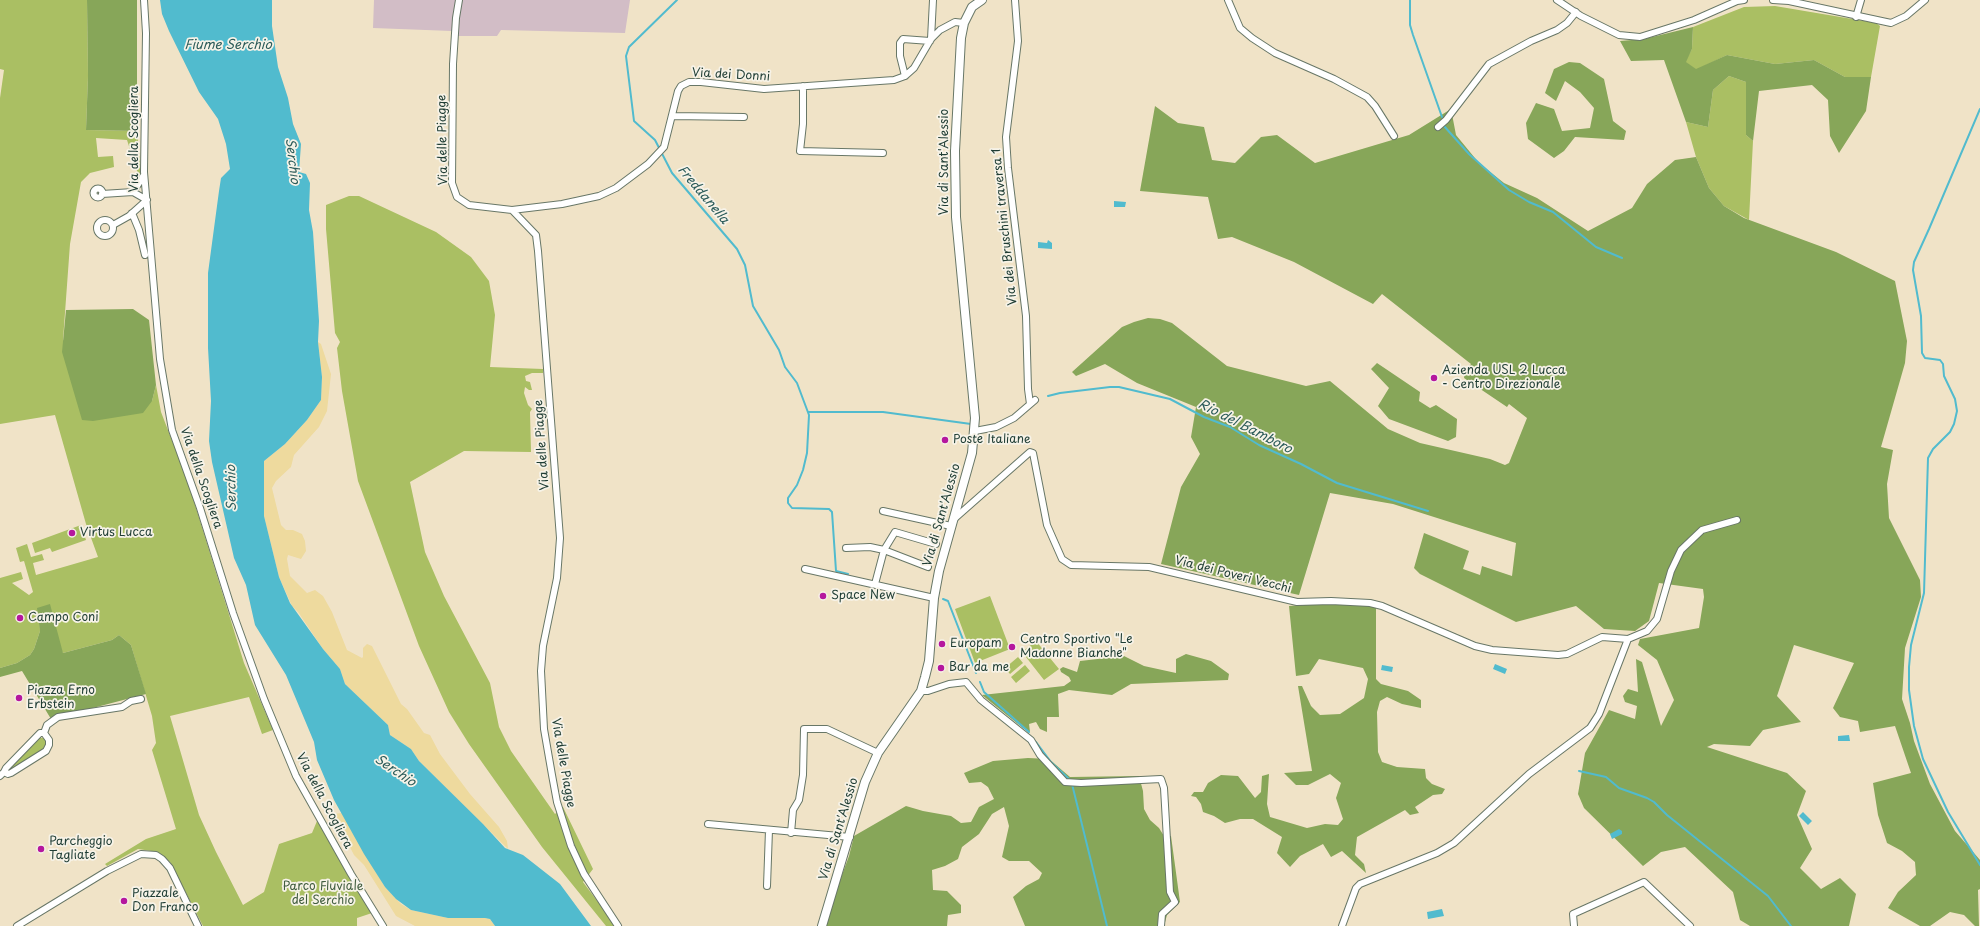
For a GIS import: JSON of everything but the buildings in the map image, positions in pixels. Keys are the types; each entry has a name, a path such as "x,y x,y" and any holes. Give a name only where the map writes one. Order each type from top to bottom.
{"street":[{"name":"Via della Scogliera","path":"144,0 146,34 144,175 160,359 172,430 200,508 251,663 296,776 351,874 383,926"},
{"name":"Via delle Piagge","path":"459,0 456,18 453,64 452,183 457,197 469,204 512,210 536,235 538,251 560,538 557,578 543,646 541,671 544,729 557,802 571,846 584,874 618,926"},
{"path":"930,40 933,0"},
{"name":"Via di Sant'Alessio","path":"822,926 866,782 878,753 921,691 929,661 934,598 952,523 969,464 975,431 954,183 959,67 964,23 972,7 982,0"},
{"name":"Via dei Bruschini traversa 1","path":"975,431 996,427 1014,418 1032,402 1028,389 1026,316 1008,171 1006,137 1018,41 1016,0"},
{"path":"1228,0 1240,28 1250,37 1275,54 1334,79 1366,97 1375,106 1394,136"},
{"path":"1557,0 1619,35 1640,37 1694,20 1737,1 1744,0"},
{"path":"1773,0 1789,1 1891,23 1906,16 1925,0"},
{"path":"1856,16 1861,0"},
{"path":"1438,127 1446,120 1489,64 1531,41 1557,30 1567,23 1576,12"},
{"path":"930,40 903,40 900,43 900,56 905,76 914,68 930,40 948,24 955,22 964,23"},
{"name":"Via dei Donni","path":"512,210 562,204 599,196 616,188 658,155 664,147 678,91 681,86 688,82 764,89 894,80 905,76"},
{"path":"803,86 804,124 800,151 883,153"},
{"path":"672,116 744,117"},
{"path":"133,192 144,175"},
{"path":"102,194 133,192 147,200 132,213 113,225"},
{"path":"139,196 139,207"},
{"path":"132,213 139,230 145,255"},
{"name":"Via dei Poveri Vecchi","path":"952,523 1030,452 1033,453 1047,525 1062,558 1070,565 1148,566 1297,602 1331,601 1370,603 1382,606 1475,646 1492,650 1558,655 1567,654 1602,637 1628,639"},
{"path":"883,511 952,523"},
{"path":"1342,926 1356,888 1360,884 1437,854 1454,843 1529,774 1590,728 1599,714 1628,639 1647,630 1657,619 1670,571 1681,550 1702,530 1737,520"},
{"path":"875,584 884,550 895,532 936,544"},
{"path":"846,548 870,547 884,550 928,567"},
{"path":"805,569 934,598"},
{"path":"921,691 949,684 966,682 981,700 1031,740 1040,755 1065,782 1081,783 1161,779 1164,788 1170,892 1175,902 1162,914 1161,926"},
{"path":"44,733 47,725 58,717 122,707 131,701 141,699"},
{"path":"791,832 793,810 799,800 802,781 804,729 827,729 878,753"},
{"path":"1,775 40,733 44,733"},
{"path":"1,775 11,773 46,751 49,745 49,740 44,733"},
{"path":"708,824 850,837"},
{"path":"767,886 769,830"},
{"path":"17,926 107,871 141,854 156,855 170,868 198,926"},
{"path":"1574,926 1573,914 1644,882 1690,926"}],"shaded area":[{"path":"374,0 630,0 625,33 501,30 497,36 452,36 452,31 373,28"}],"green space":[{"name":"Parco Fluviale del Serchio","path":"0,0 87,0 88,76 86,130 137,131 141,174 138,174 127,140 96,138 98,157 113,156 114,167 90,173 81,182 70,244 63,340 152,401 156,385 161,412 188,482 244,663 273,730 262,734 249,697 170,716 199,815 243,905 264,892 279,844 312,833 317,821 372,913 357,918 357,926 203,926 170,862 158,852 138,849 107,866 105,864 146,839 176,829 152,750 156,743 152,716 131,645 119,635 112,640 63,653 39,613 40,631 34,649 30,655 17,663 0,668 0,578 21,572 23,579 12,583 29,595 33,592 24,561 20,562 16,548 27,544 31,557 42,554 44,560 33,563 36,575 98,557 86,524 55,415 0,424 0,98 4,70 0,69"},
{"path":"87,0 137,0 137,131 86,130 88,76"},
{"path":"1775,6 1876,23 1880,26 1871,77 1845,77 1814,60 1775,64 1727,55 1696,70 1685,62 1692,49 1693,27 1744,7"},
{"path":"1693,27 1692,49 1686,62 1696,69 1727,55 1775,64 1814,60 1845,77 1871,77 1866,111 1839,153 1830,136 1828,100 1812,85 1759,91 1753,141 1746,135 1746,82 1729,76 1713,90 1708,127 1686,122 1664,60 1631,61 1620,41 1644,39"},
{"path":"1569,62 1580,63 1604,79 1613,121 1626,131 1624,140 1575,137 1564,151 1554,158 1528,139 1526,123 1536,103 1554,109 1562,131 1590,128 1594,108 1580,92 1565,81 1556,101 1545,93 1554,69"},
{"path":"1729,76 1746,82 1746,135 1753,141 1749,220 1724,206 1709,188 1696,157 1686,122 1708,127 1713,90"},
{"path":"1155,106 1178,123 1204,127 1212,160 1235,163 1261,137 1277,135 1315,163 1409,135 1451,109 1456,135 1479,163 1504,183 1537,198 1588,231 1632,208 1647,184 1675,160 1696,157 1709,188 1724,206 1744,218 1836,252 1895,281 1907,341 1905,363 1881,447 1893,450 1887,484 1889,518 1920,580 1921,597 1905,648 1902,699 1914,741 1930,784 1955,831 1980,860 1980,889 1978,890 1979,926 1975,926 1964,915 1950,912 1930,926 1920,926 1888,908 1898,892 1916,875 1915,862 1902,851 1887,843 1878,815 1873,783 1911,773 1895,726 1860,732 1858,721 1840,717 1833,708 1854,663 1794,645 1777,696 1801,722 1763,730 1750,746 1714,744 1707,747 1787,773 1806,791 1797,815 1812,849 1800,868 1821,889 1840,878 1856,894 1849,926 1750,926 1740,920 1733,892 1685,847 1661,852 1643,866 1584,808 1578,794 1585,753 1609,710 1635,719 1637,706 1625,702 1623,696 1628,689 1638,692 1636,659 1642,662 1661,726 1674,700 1657,660 1638,645 1640,639 1699,628 1704,597 1703,589 1659,583 1649,621 1635,631 1604,629 1576,606 1516,622 1420,574 1414,568 1424,533 1469,551 1463,569 1480,575 1482,566 1512,576 1516,543 1393,504 1330,493 1299,595 1161,564 1181,487 1200,454 1191,437 1196,407 1137,383 1105,364 1076,376 1072,372 1122,327 1134,322 1148,318 1160,319 1172,323 1227,366 1306,386 1330,381 1388,429 1420,443 1490,459 1505,465 1509,463 1527,418 1509,404 1507,407 1464,378 1465,372 1471,364 1382,294 1373,304 1294,262 1232,237 1218,239 1208,197 1140,191"},
{"path":"349,196 359,196 436,232 471,257 489,281 495,315 490,367 543,369 543,373 532,373 525,376 526,381 530,382 532,390 525,387 524,393 528,405 532,409 530,412 531,452 464,451 410,482 425,552 444,596 490,683 499,727 511,751 555,814 563,807 593,869 583,882 616,926 606,926 542,847 469,744 449,712 419,646 358,481 342,391 337,348 340,342 335,333 326,229 326,205"},
{"path":"133,309 149,320 156,385 152,401 143,413 93,421 82,420 62,352 66,310"},
{"path":"1377,363 1420,392 1419,401 1430,408 1436,405 1457,419 1456,437 1448,441 1389,419 1378,406 1389,388 1371,369"},
{"name":"Virtus Lucca","path":"81,525 86,540 52,552 50,548 35,553 32,543"},
{"path":"990,596 1010,649 975,663 955,609"},
{"path":"50,604 63,653 112,640 119,635 131,645 146,694 89,709 56,715 51,719 22,671 0,677 0,668 17,663 30,655 34,649 40,631 37,608"},
{"path":"1361,604 1376,607 1376,679 1381,684 1408,691 1421,700 1421,708 1402,704 1387,697 1380,701 1377,712 1378,752 1382,762 1397,767 1425,769 1426,778 1432,784 1445,789 1442,794 1433,795 1415,807 1419,813 1410,815 1405,810 1357,837 1355,855 1364,864 1366,873 1342,851 1331,857 1323,844 1300,856 1290,867 1277,853 1282,837 1253,819 1240,819 1225,823 1214,816 1203,812 1201,804 1196,797 1191,796 1194,792 1203,792 1208,783 1221,775 1238,776 1255,798 1261,792 1262,776 1269,774 1267,804 1270,817 1307,828 1325,824 1338,825 1343,819 1336,798 1341,783 1330,774 1308,785 1296,785 1284,773 1312,771 1298,686 1302,686 1311,706 1320,715 1340,714 1364,698 1368,679 1363,668 1319,659 1309,674 1296,676 1289,606"},
{"path":"1036,641 1059,669 1044,680 1022,652"},
{"path":"1186,654 1211,661 1229,674 1228,680 1131,684 1112,695 1069,690 1058,694 1059,717 1047,717 1047,732 1040,729 1036,722 1029,724 1030,732 982,695 1064,686 1071,681 1069,677 1061,672 1060,669 1063,667 1077,672 1080,661 1124,656 1144,666 1176,673 1176,659"},
{"path":"1018,657 1023,663 1010,674 1005,668"},
{"path":"1025,665 1030,671 1016,683 1011,677"},
{"path":"39,738 43,738 46,741 46,747 11,772 8,771 7,769"},
{"path":"1028,758 1049,759 1070,777 1139,776 1143,791 1144,809 1150,820 1159,828 1164,836 1171,836 1180,902 1167,915 1164,926 1025,926 1013,897 1026,886 1039,879 1042,873 1029,861 1009,861 1002,857 1009,826 1004,807 992,814 979,834 962,847 958,859 945,866 932,870 933,890 947,891 961,905 961,913 948,915 947,926 823,926 849,856 854,836 906,806 951,816 961,823 971,822 979,807 994,799 988,787 981,782 969,783 964,773 993,761"}],"sand":[{"path":"318,342 321,344 331,374 327,411 319,427 294,455 291,467 276,481 272,488 281,525 286,530 293,530 302,534 305,541 306,551 301,559 288,555 287,559 290,576 307,593 315,590 323,596 332,612 347,650 362,658 363,648 367,644 372,646 401,704 407,709 424,733 430,735 440,754 470,794 499,827 507,841 508,849 419,761 411,749 390,735 388,725 345,684 340,669 323,649 298,612 292,606 279,577 264,516 264,461 285,444 307,420 321,400 322,377"},
{"path":"342,813 385,887 401,904 411,910 448,918 490,919 495,926 415,926 396,916 364,865 354,855 333,814"}],"water":[{"path":"160,0 272,0 272,26 278,67 288,98 293,124 301,144 299,172 306,174 310,183 309,210 313,232 319,321 318,342 322,377 321,400 307,420 285,444 264,461 264,516 279,577 290,603 323,649 340,669 345,684 388,725 390,735 411,749 419,761 483,824 505,848 523,855 560,884 591,926 495,926 490,919 485,918 448,918 411,910 396,899 385,887 364,854 334,800 317,760 314,742 286,675 255,625 246,585 234,558 212,462 209,441 211,401 208,348 208,273 221,178 230,169 226,144 218,119 199,92 169,31 162,14"},
{"path":"1114,201 1126,202 1125,207 1114,207"},
{"path":"1048,240 1052,243 1052,249 1038,248 1038,242 1047,243"},
{"path":"1495,664 1507,669 1505,674 1493,669"},
{"path":"1382,665 1393,667 1392,672 1381,670"},
{"path":"1849,735 1850,741 1838,741 1838,736"},
{"path":"1803,812 1812,821 1808,825 1799,816"},
{"path":"1619,829 1622,831 1622,834 1612,839 1610,834"},
{"path":"1442,909 1444,916 1428,919 1427,912"}],"waterway":[{"name":"Freddanella","path":"677,0 629,47 626,56 634,121 655,140 672,173 737,249 745,265 753,306 779,350 785,367 797,383 809,415 807,453 803,470 797,485 788,498 788,503 792,508 829,509 832,512 836,571 848,574"},
{"path":"1410,0 1410,25 1442,117"},
{"path":"1980,109 1914,262 1913,270 1921,316 1922,353 1925,358 1940,360 1943,364 1944,376 1955,399 1957,411 1954,424 1950,432 1933,449 1928,458 1924,593 1911,645 1909,667 1909,690 1914,726 1923,759 1948,812 1980,865"},
{"path":"1444,126 1469,154 1509,190 1529,202 1553,212 1596,247 1622,258"},
{"name":"Rio del Bamboro","path":"1048,396 1060,393 1119,387 1170,399 1204,417 1230,427 1259,445 1301,464 1337,483 1428,511"},
{"name":"Rio del Bamboro","path":"808,412 883,412 971,424"},
{"path":"943,599 948,601 976,673"},
{"path":"980,682 984,692 1029,732"},
{"path":"1036,742 1051,762 1070,780"},
{"path":"1579,771 1606,777 1619,788 1654,802 1667,815 1768,896 1791,926"},
{"path":"1072,784 1107,926"}],"place":[{"name":"Azienda USL 2 Lucca - Centro Direzionale","path":"1434,378"},
{"name":"Poste Italiane","path":"945,440"},
{"name":"Virtus Lucca","path":"72,533"},
{"name":"Space New","path":"823,596"},
{"name":"Campo Coni","path":"20,618"},
{"name":"Europam","path":"942,644"},
{"name":"Centro Sportivo \"Le Madonne Bianche\"","path":"1012,647"},
{"name":"Bar da me","path":"941,668"},
{"name":"Piazza Erno Erbstein","path":"19,698"},
{"name":"Parcheggio Tagliate","path":"41,849"},
{"name":"Piazzale Don Franco","path":"124,901"}],"water label":[{"name":"Fiume Serchio","path":"228,45"},
{"name":"Serchio","path":"292,161"},
{"name":"Serchio","path":"232,488"},
{"name":"Serchio","path":"395,771"}]}
